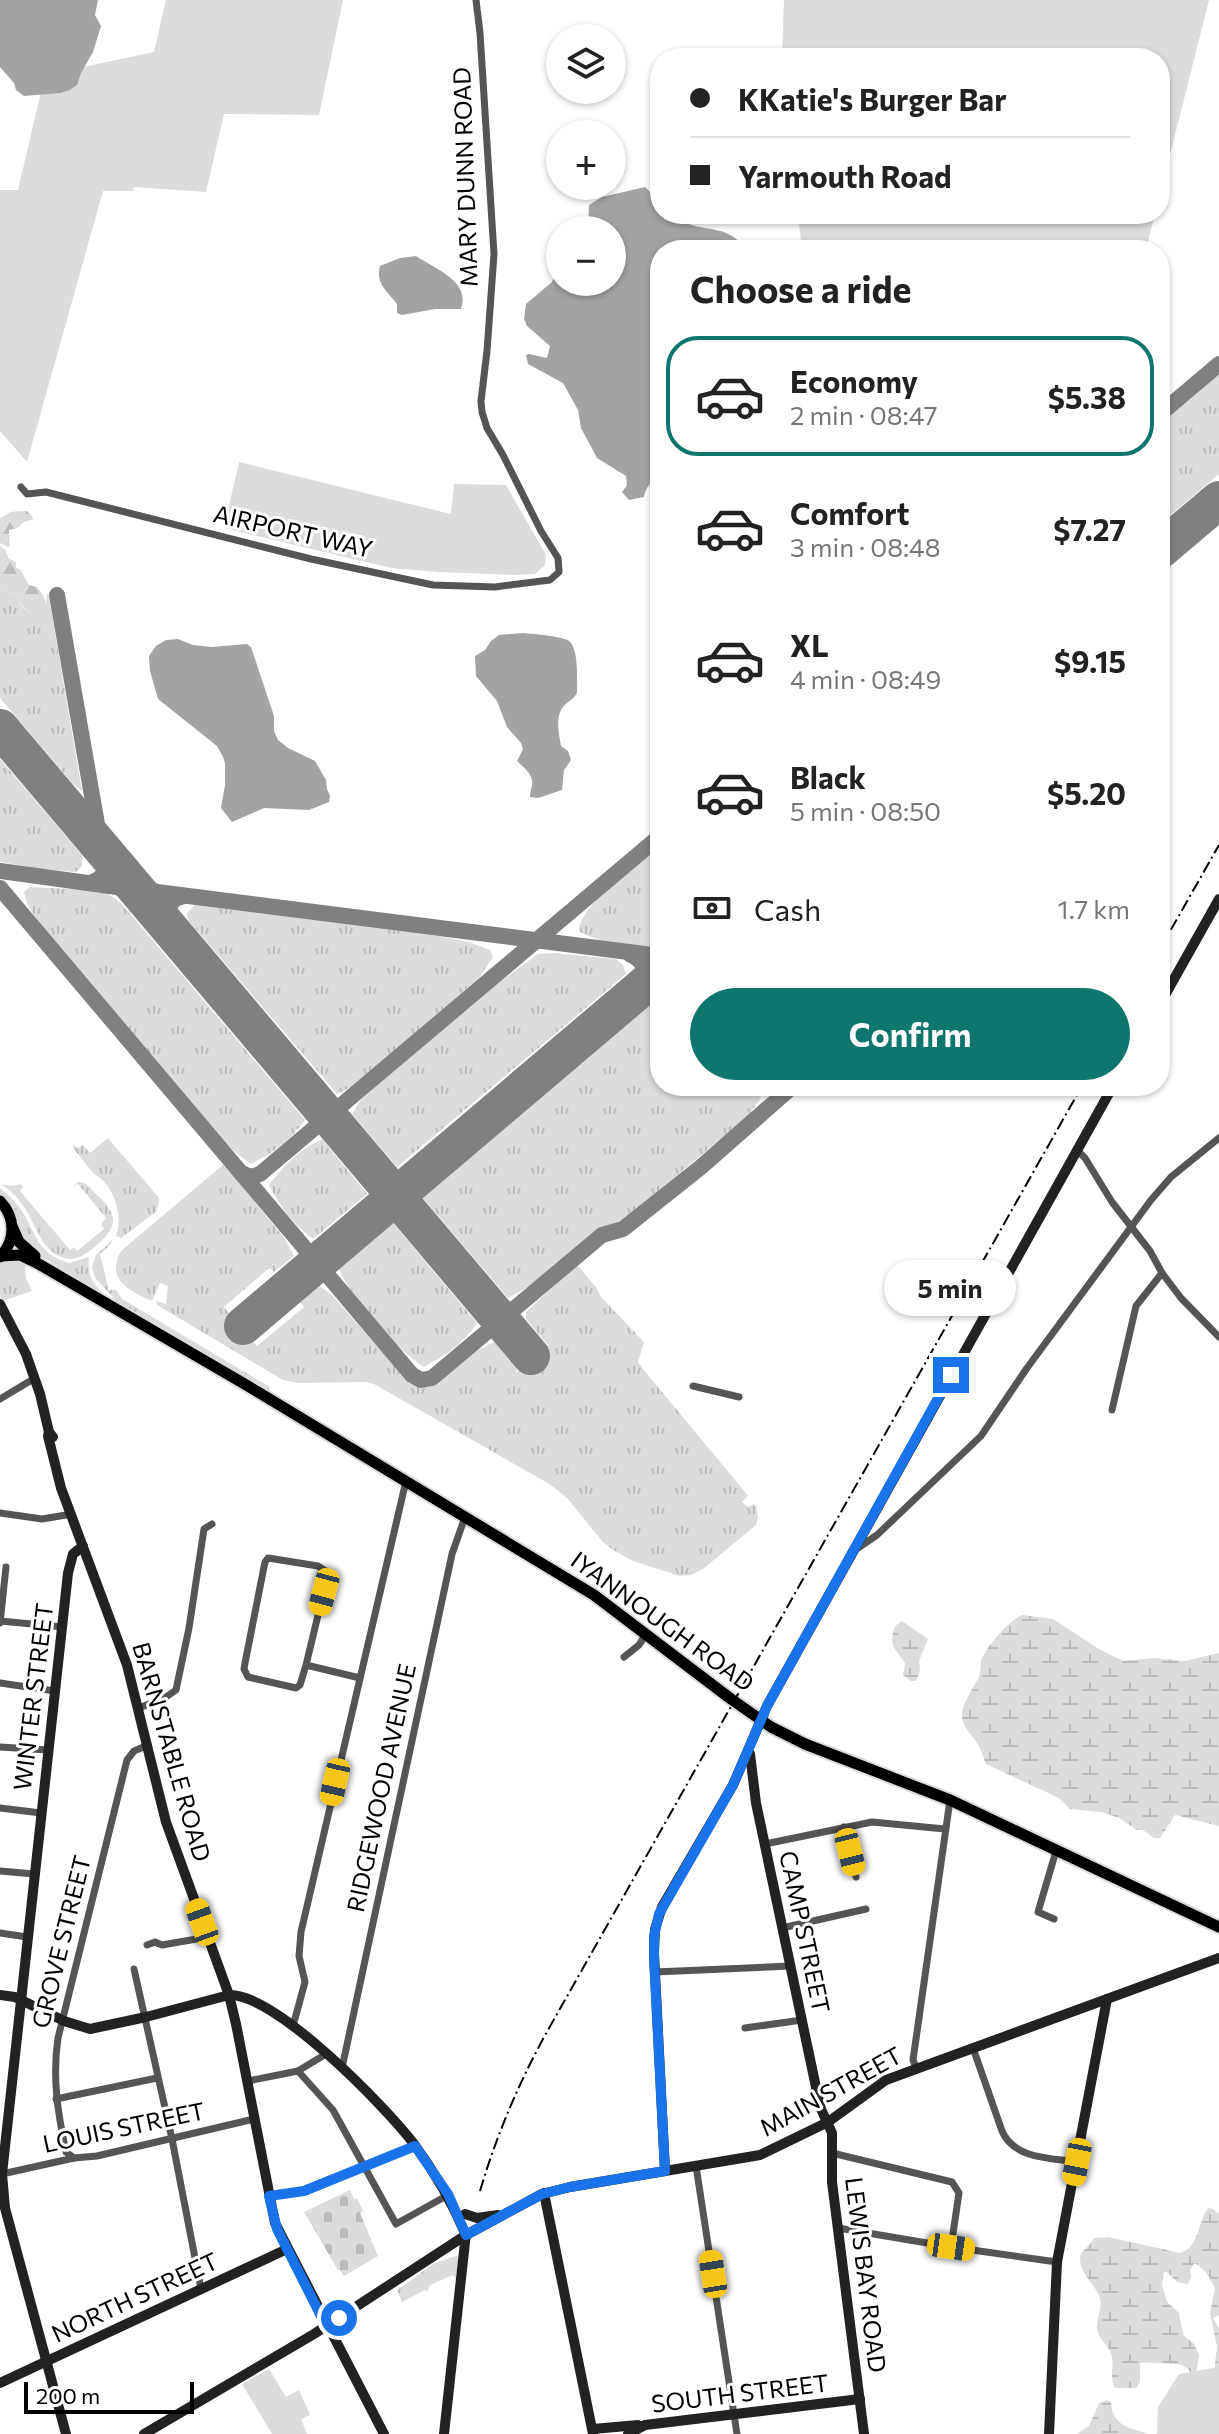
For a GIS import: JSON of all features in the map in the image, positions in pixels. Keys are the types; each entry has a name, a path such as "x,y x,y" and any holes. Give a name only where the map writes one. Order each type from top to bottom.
{"main road":[{"path":"1170,986 1219,899"},
{"path":"665,2171 654,1936 662,1907 736,1779 761,1720 852,1552 1107,1096"},
{"name":"IYANNOUGH ROAD","path":"0,1201 9,1214 19,1242 28,1252 105,1302"},
{"path":"0,1257 10,1243 12,1226"},
{"name":"IYANNOUGH ROAD","path":"0,1257 12,1254 23,1256 105,1302 594,1595 761,1720 805,1744 950,1800 1219,1927"},
{"name":"BARNSTABLE ROAD","path":"0,1304 26,1354 40,1394 59,1480 122,1651 139,1708 166,1822 229,1995 275,2223 384,2434"},
{"name":"BARNSTABLE ROAD","path":"0,1319 20,1353 42,1405"},
{"name":"WINTER STREET","path":"66,2434 3,2210 2,2174 71,1559 83,1546"},
{"name":"WINTER STREET","path":"69,1578 75,1563 87,1557"},
{"name":"CAMP STREET","path":"750,1748 752,1782 782,1928 819,2101 828,2122"},
{"path":"736,1779 744,1778 752,1782"},
{"name":"MAIN STREET","path":"144,2434 326,2326 466,2235 544,2193 760,2155 828,2122 873,2087 916,2067 1219,1956"},
{"path":"0,1995 20,1999 64,2021 90,2029 229,1995 253,2002 293,2026 383,2108 415,2146 448,2194 466,2235"},
{"path":"1049,2434 1057,2262 1107,1999"},
{"name":"LEWIS BAY ROAD","path":"828,2122 832,2133 831,2171 864,2434"},
{"path":"544,2193 593,2432 645,2425"},
{"path":"444,2434 466,2235 465,2214 459,2203 448,2194"},
{"path":"465,2214 481,2218 504,2214"},
{"name":"NORTH STREET","path":"0,2383 287,2249"},
{"name":"SOUTH STREET","path":"628,2434 645,2425 860,2399"}],"street":[{"name":"MARY DUNN ROAD","path":"476,0 494,254 482,412 487,428 558,558 559,572"},
{"name":"AIRPORT WAY","path":"21,487 27,494 46,492 311,559 433,585 507,586 550,580 559,572"},
{"path":"852,1552 883,1530 981,1436 1131,1226 1171,1177 1219,1138"},
{"path":"1077,1150 1181,1298 1218,1335"},
{"path":"1112,1410 1136,1306 1162,1273"},
{"path":"1,1399 30,1381"},
{"path":"693,1386 739,1397"},
{"path":"293,2026 305,1982 299,1956 301,1932 406,1481"},
{"path":"0,1513 35,1519 71,1511"},
{"name":"RIDGEWOOD AVENUE","path":"341,2069 452,1554 465,1517"},
{"path":"868,1523 883,1530"},
{"path":"139,1708 176,1690 204,1529 212,1524"},
{"path":"268,1558 318,1566 327,1572 306,1665 300,1685 296,1688 246,1674 245,1663 268,1558"},
{"path":"6,1567 0,1622 63,1627"},
{"path":"624,1657 639,1645 646,1634"},
{"path":"306,1665 360,1678"},
{"path":"0,1683 55,1691"},
{"name":"GROVE STREET","path":"74,2158 66,2152 56,2099 55,2056 127,1760 134,1751 148,1745"},
{"path":"0,1747 48,1750"},
{"path":"916,2067 913,2060 950,1800"},
{"path":"0,1808 41,1813"},
{"path":"765,1844 880,1821 945,1829"},
{"path":"844,1827 856,1877"},
{"path":"1054,1919 1038,1912 1056,1851"},
{"path":"0,1871 34,1874"},
{"path":"782,1928 866,1909"},
{"path":"0,1933 27,1937"},
{"path":"147,1945 208,1937"},
{"path":"655,1972 790,1966"},
{"path":"134,1969 201,2289"},
{"path":"745,2028 802,2020"},
{"path":"973,2048 1009,2143 1024,2153 1077,2162"},
{"path":"248,2081 298,2071 326,2054"},
{"path":"298,2071 333,2110 396,2224 448,2194"},
{"path":"56,2099 157,2078"},
{"name":"LOUIS STREET","path":"2,2174 97,2156 254,2119"},
{"path":"269,2196 304,2191 415,2146"},
{"path":"832,2153 952,2182 959,2193 951,2247"},
{"path":"696,2166 737,2434"},
{"path":"838,2228 1057,2262"}],"green space":[{"path":"166,0 343,0 319,115 224,114 206,192 134,187 133,191 103,191 27,462 0,431 0,190 18,190 45,75 154,52"},
{"path":"784,0 1209,0 1170,154 1170,48 782,48"},
{"path":"799,224 1152,224 1148,240 801,240"},
{"path":"1219,373 1219,474 1170,516 1170,415"},
{"path":"239,462 451,514 454,484 506,485 546,555 545,565 535,574 514,575 391,568 224,528"},
{"path":"27,511 34,519 9,530 10,546 0,543 0,518 11,512"},
{"path":"0,546 9,559 16,562 16,568 20,569 29,585 37,587 43,595 45,620 40,622 21,605 16,595 0,590"},
{"path":"0,590 16,595 21,606 37,619 45,615 47,593 49,597 82,791 0,698"},
{"path":"0,759 82,855 82,866 76,872 0,862"},
{"path":"650,853 650,947 609,943 580,932 588,911"},
{"path":"30,887 93,890 108,894 122,904 305,1120 294,1134 274,1151 251,1164 235,1152 45,931 28,906 24,892"},
{"path":"195,905 438,936 490,950 493,957 479,978 353,1086 337,1094 188,920 187,913"},
{"path":"538,954 616,959 623,965 626,974 397,1167 352,1114 360,1101 491,988"},
{"path":"650,1005 650,1096 761,1098 747,1117 627,1217 599,1230 508,1298 423,1198"},
{"path":"108,1138 159,1198 157,1211 121,1238 116,1236 118,1210 111,1192 73,1148 74,1145 78,1148 83,1145 90,1153"},
{"path":"322,1139 367,1194 313,1239 288,1215 269,1185 292,1159"},
{"path":"224,1164 285,1239 294,1256 274,1272 269,1268 224,1307 235,1320 230,1325 240,1337 245,1333 257,1346 304,1307 299,1301 319,1285 332,1295 415,1386 432,1386 478,1350 494,1342 517,1369 516,1373 523,1367 521,1364 541,1347 543,1350 550,1344 526,1319 526,1312 578,1266 601,1297 644,1342 638,1362 748,1496 742,1502 748,1507 756,1505 756,1525 703,1569 691,1575 680,1576 633,1561 603,1542 567,1498 551,1485 374,1384 283,1380 157,1305 156,1301 166,1304 168,1286 160,1283 152,1301 128,1288 122,1283 116,1269 121,1251"},
{"path":"78,1182 87,1185 105,1203 113,1223 106,1236 92,1249 70,1259 53,1253 47,1247 21,1202 1,1184 21,1184 23,1187 20,1191 70,1250 74,1247 77,1251 104,1229 101,1224 106,1218 78,1184 73,1186"},
{"path":"0,1188 21,1209 46,1251 69,1263 89,1257 90,1274 103,1295 27,1247 13,1210 0,1195"},
{"path":"393,1223 477,1323 454,1348 424,1367 375,1323 354,1296 339,1269"},
{"path":"112,1240 100,1254 109,1290 116,1290 122,1299 270,1387 268,1392 120,1305 95,1278 92,1267 96,1255"},
{"path":"13,1258 25,1261 26,1278 32,1291 2,1301 0,1265"},
{"path":"1023,1615 1053,1619 1123,1661 1154,1658 1185,1661 1219,1653 1219,1826 1175,1815 1160,1838 1154,1838 1102,1812 1070,1809 1059,1798 986,1764 980,1748 964,1724 963,1710 979,1677 981,1661 987,1649 1005,1628"},
{"path":"902,1621 928,1639 919,1661 916,1681 903,1675 905,1663 892,1643 895,1626"},
{"path":"350,2190 363,2211 360,2213 378,2256 344,2276 304,2212"},
{"path":"1208,2208 1219,2214 1219,2315 1213,2318 1219,2328 1219,2370 1214,2372 1217,2346 1210,2313 1215,2288 1206,2272 1195,2263 1190,2270 1188,2284 1177,2282 1164,2272 1162,2284 1167,2302 1179,2313 1183,2335 1194,2344 1199,2355 1195,2380 1181,2365 1140,2363 1140,2382 1136,2388 1115,2388 1111,2353 1097,2329 1100,2298 1082,2269 1080,2255 1094,2238 1108,2237 1180,2253 1195,2240"},
{"path":"459,2255 456,2279 453,2275 430,2285 427,2292 425,2290 402,2302 397,2290 435,2263"},
{"path":"1219,2367 1219,2434 1157,2434 1158,2407 1179,2374"},
{"path":"269,2369 286,2397 299,2390 310,2415 301,2419 307,2434 272,2434 242,2384"},
{"path":"1107,2400 1119,2422 1149,2434 1077,2434 1089,2426 1099,2403"}],"shaded area":[{"path":"0,0 98,0 95,15 101,26 77,85 60,93 24,96 16,90 0,67"},
{"path":"645,187 650,192 650,224 690,224 725,233 737,240 650,240 650,484 644,497 629,500 622,492 627,485 626,476 597,458 581,428 578,410 563,383 528,364 526,355 547,358 550,346 527,326 524,319 526,304 546,287 546,296 626,296 626,216 589,216 589,205 597,200 626,200 626,191"},
{"path":"416,256 456,283 463,299 461,309 397,313 397,304 379,277 380,266"},
{"path":"523,633 569,641 577,665 577,693 563,707 558,721 561,746 568,751 571,760 564,770 562,790 538,798 530,797 531,778 517,761 523,749 521,743 507,727 497,701 476,676 475,656 485,650 491,641 499,635"},
{"path":"178,639 211,647 247,644 251,647 274,716 274,731 278,740 315,761 326,780 329,802 309,810 264,808 232,822 221,808 225,763 217,746 158,699 149,656 156,646 166,640"}],"taxiway":[{"path":"1170,406 1219,364"},
{"path":"57,595 101,847"},
{"path":"241,1173 251,1177 260,1174 650,844"},
{"path":"89,883 100,878 105,871 104,850"},
{"path":"0,871 117,887 148,903"},
{"path":"127,878 157,892 650,955"},
{"path":"0,888 412,1375 421,1380 432,1378 602,1235 623,1229 701,1167 782,1096"},
{"path":"168,927 168,907 175,899 184,896"},
{"path":"631,955 640,961 644,969 639,989"},
{"path":"318,1104 321,1117 317,1126 329,1124 340,1130"}],"runway":[{"path":"1170,542 1219,500"},
{"path":"0,728 531,1356"},
{"path":"243,1326 650,980"}],"railway":[{"path":"1170,931 1219,845"},
{"path":"480,2191 508,2112 544,2037 1076,1096"}],"route":[{"path":"339,2318 326,2326 283,2243 269,2196 304,2191 415,2146 448,2194 466,2235 542,2194 665,2171 654,1959 654,1936 659,1914 733,1785 767,1706 951,1375"}]}
